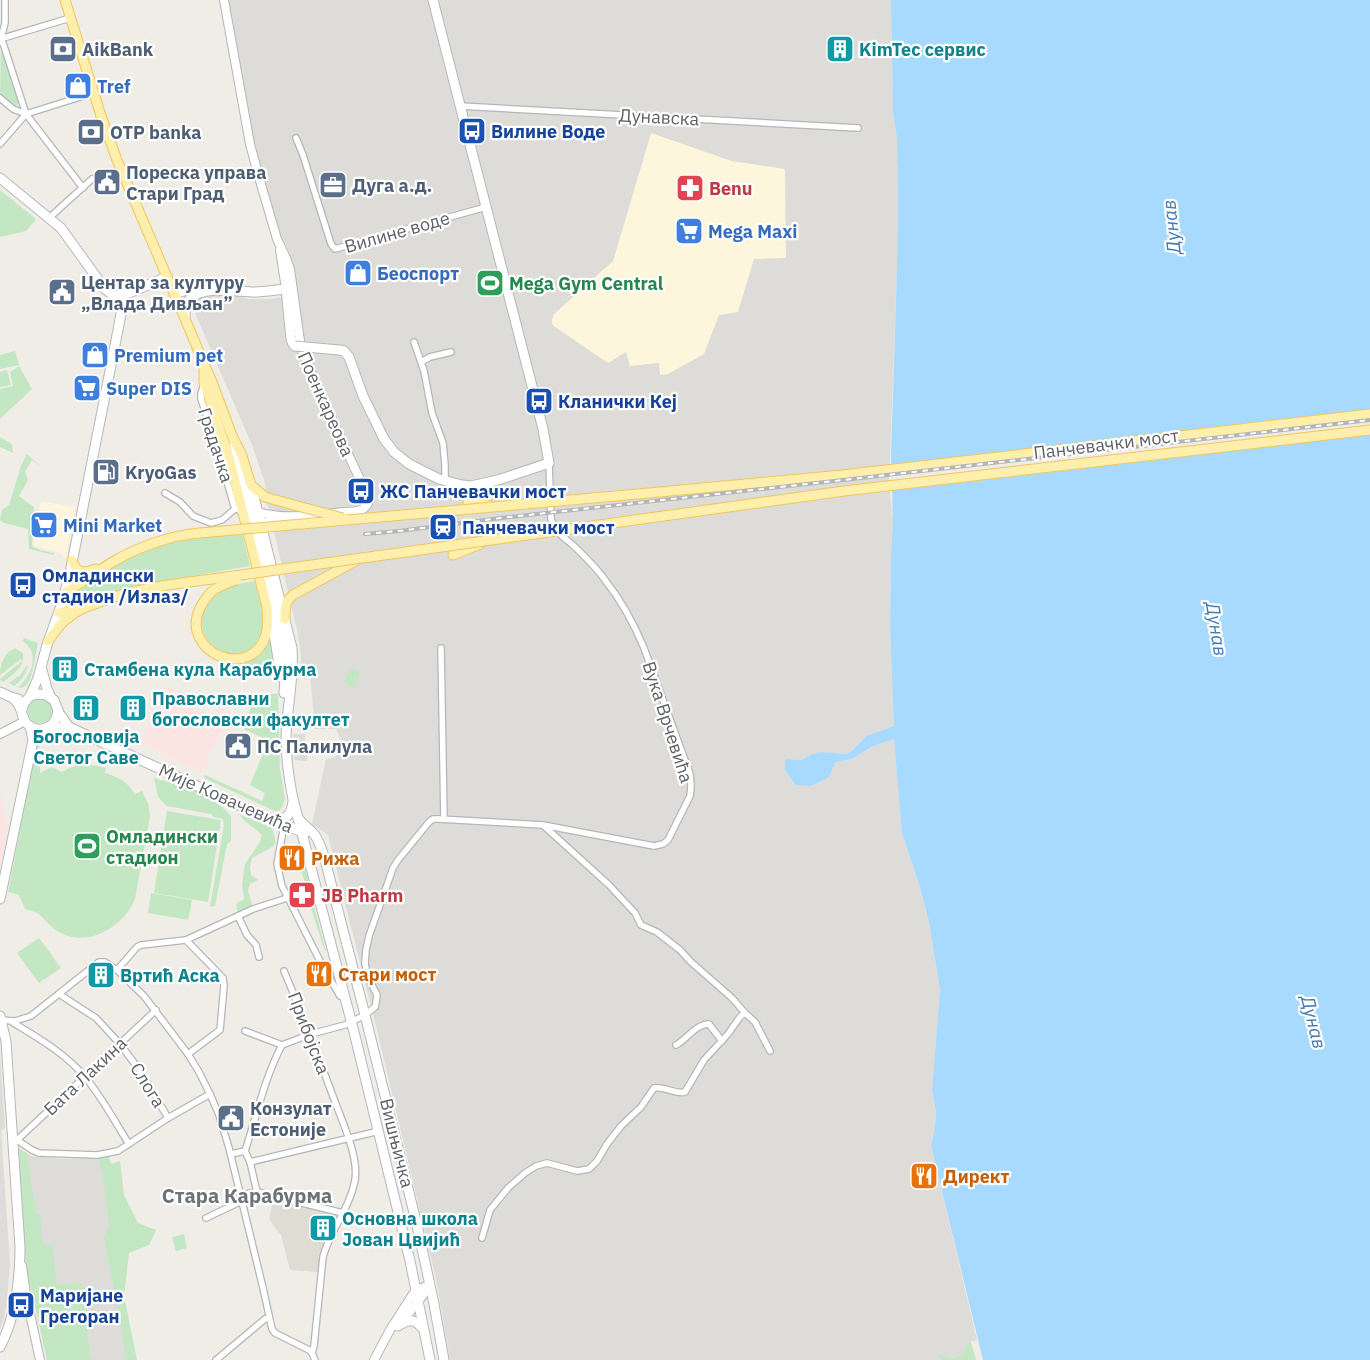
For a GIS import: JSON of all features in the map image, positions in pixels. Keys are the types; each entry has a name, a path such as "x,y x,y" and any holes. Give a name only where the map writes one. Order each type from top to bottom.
{"main road":[{"path":"65,0 93,93 117,160 185,317 233,438 241,453 251,485 292,648 293,659 287,723"},
{"path":"433,0 543,429 549,463 480,486 466,486 445,481"},
{"path":"0,178 65,233 105,289 114,296 121,296 167,277"},
{"path":"175,294 212,284 225,284 243,292"},
{"path":"185,317 187,303 196,294 216,290 257,292 286,289"},
{"name":"Поенкареова","path":"286,289 293,344 296,346 344,351 349,357 363,396 389,446 398,457 409,464 445,481"},
{"path":"22,710 41,668 48,641 65,595 121,312 121,296"},
{"path":"204,364 204,382 224,438 240,511 275,640 284,694"},
{"name":"Панчевачки мост","path":"105,567 120,558 154,544 200,533 842,475 1370,414"},
{"name":"Панчевачки мост","path":"265,572 844,491 1370,430"},
{"path":"233,438 284,641 286,662 284,708 287,723"},
{"path":"251,485 265,497 351,519"},
{"path":"468,502 494,507"},
{"path":"453,555 488,540"},
{"path":"285,618 287,600 293,594 362,558"},
{"path":"72,560 74,566 83,572 105,567"},
{"path":"65,595 105,567"},
{"path":"265,572 227,583 208,595 197,616 197,628 205,646 210,651 228,659 250,655 257,649 267,631 267,606"},
{"path":"48,641 62,622 69,616 106,599 133,592 265,572"},
{"path":"65,595 66,600 71,605 84,608"},
{"path":"59,613 84,608"},
{"path":"41,668 51,698 69,727"},
{"path":"0,692 13,698 29,698 41,694 51,698"},
{"path":"13,698 22,710 34,740"},
{"path":"0,899 34,740 55,720 58,710"},
{"name":"Вишњичка","path":"287,723 293,799 352,1022 416,1291 430,1360"},
{"path":"27,724 36,729 46,728"},
{"name":"Мије Ковачевића","path":"46,728 69,727 274,821 302,831 317,840"},
{"path":"274,821 286,817 291,810 293,799"},
{"path":"298,817 317,840"},
{"name":"Вишњичка","path":"317,840 322,849 417,1225 444,1360"},
{"path":"0,1018 6,1041 15,1140 20,1256 13,1317 0,1347"},
{"path":"398,1326 410,1321 418,1324 424,1331"}],"street":[{"path":"5,0 5,24 1,41 26,114 83,188"},
{"name":"Поенкареова","path":"224,0 250,144 280,246 286,289"},
{"path":"1,41 70,18"},
{"path":"0,144 26,114 93,93"},
{"path":"0,98 13,109 26,114"},
{"name":"Дунавска","path":"460,106 858,128"},
{"name":"Вилине воде","path":"296,138 331,244 336,249 486,207"},
{"path":"49,218 92,179"},
{"name":"Поенкареова","path":"280,246 290,269 301,348 321,396 368,496 369,502 365,508 356,511 287,516"},
{"path":"414,342 421,362 432,412 443,443 446,465 445,481"},
{"path":"421,362 430,357 451,352"},
{"name":"Вука Врчевића","path":"365,1015 375,1006 377,999 367,975 365,963 369,936 393,868 429,822 436,819 444,819 543,825 657,846 664,843 670,837 688,800 691,787 685,760 636,629 605,580 575,546 555,529 552,518 549,463"},
{"path":"165,493 180,502 193,516 211,523 240,511"},
{"path":"258,512 287,516"},
{"path":"260,524 287,516"},
{"path":"441,648 444,819"},
{"path":"0,734 27,724"},
{"path":"284,825 277,864 280,880 287,898 321,964 340,996 346,998"},
{"path":"543,825 609,885 635,913 641,925 657,932 680,950 732,998 744,1013 755,1022 770,1051"},
{"path":"117,970 137,947 141,945 186,940 258,907 287,898"},
{"path":"238,916 247,935 256,945 259,957"},
{"path":"186,940 221,976 224,986 220,1030 188,1054"},
{"path":"0,1018 20,1021 31,1016 99,962 105,962 117,970 134,986 156,1010 188,1054 199,1072 219,1115 231,1154 269,1318 274,1332 307,1348 315,1360"},
{"name":"Прибојска","path":"284,971 311,1034 348,1138 356,1173 350,1198 326,1245 323,1257 312,1353"},
{"name":"Слога","path":"59,994 96,1018 120,1044 144,1074 168,1118"},
{"name":"Бата Лакина","path":"15,1140 156,1010"},
{"path":"482,1238 490,1210 508,1188 525,1173 536,1166 547,1163 578,1171 589,1169 597,1161 621,1126 641,1107 654,1088 670,1089 678,1093 685,1092 704,1060 744,1013"},
{"path":"257,1192 250,1162 245,1151 266,1079 282,1045 352,1022 365,1015"},
{"path":"11,1021 59,1052 85,1076 129,1144"},
{"path":"676,1045 706,1024 709,1024 722,1041"},
{"path":"245,1031 282,1045"},
{"path":"15,1140 36,1152 48,1154 98,1155 118,1151 168,1118 210,1094"},
{"path":"250,1162 378,1131"},
{"path":"231,1154 245,1151"},
{"path":"206,1218 257,1192 343,1213"},
{"path":"20,1256 40,1360"},
{"path":"374,1360 383,1341 416,1291 430,1285"},
{"path":"381,1347 430,1285"},
{"path":"216,1360 265,1319 269,1318"}],"shaded area":[{"path":"226,0 891,0 893,112 897,138 898,206 889,486 893,517 890,628 894,727 866,736 853,750 845,754 822,752 812,754 802,760 787,759 785,770 794,785 828,778 836,762 852,759 871,747 894,739 902,833 920,887 929,922 940,990 932,1091 936,1111 931,1146 977,1340 969,1342 962,1354 951,1359 940,1355 941,1360 450,1360 436,1279 328,835 312,824 326,759 333,758 338,754 342,745 336,729 315,729 310,674 300,673 301,653 297,630 267,502 265,483 252,445 192,306 199,298 209,294 234,295 248,299 269,299 298,295 290,254 278,228 253,143","holes":["651,133 732,161 785,169 786,258 754,259 738,312 719,315 704,354 668,374 660,375 659,363 630,366 626,352 608,363 552,324 554,314 613,261"]},
{"path":"651,133 732,161 785,169 786,259 754,259 738,312 719,316 704,354 668,374 660,375 659,363 630,366 608,364 554,327 552,323 554,314 613,261"},
{"path":"41,501 76,507 67,549 70,556 65,559 61,553 34,546"},
{"path":"173,688 199,700 195,708 213,717 219,706 231,712 201,773 140,743 161,694 167,689"},
{"path":"293,734 305,734 305,743 308,748 307,761 294,760"},
{"path":"0,792 9,827 0,868"},
{"path":"0,1051 5,1128 1,1130 10,1264 7,1300 0,1329"},
{"path":"19,1148 31,1156 68,1159 107,1157 110,1238 131,1360 50,1360"},
{"path":"274,1198 340,1214 319,1272 290,1270 281,1235 269,1219"}],"green space":[{"path":"1,47 20,103 14,107 0,96"},
{"path":"0,190 36,219 26,231 0,237"},
{"path":"15,351 19,365 0,369 0,355"},
{"path":"19,366 32,389 0,419 0,389 13,386 10,372"},
{"path":"7,370 11,385 0,387 0,372"},
{"path":"0,437 12,444 13,453 0,447"},
{"path":"27,454 44,470 32,460 25,471 28,480 19,496 34,507 32,546 54,553 54,555 29,549 28,529 4,523 0,520 2,510 9,505 21,466"},
{"path":"241,529 250,566 140,585 80,603 70,598 74,591 106,569 161,542"},
{"path":"255,581 263,618 259,640 247,651 233,654 222,652 212,645 205,636 202,612 208,601 218,591 236,584"},
{"path":"270,632 277,678 230,666 226,662 241,660"},
{"path":"24,638 38,643 30,680 25,686 18,688 30,671 33,658 32,652 23,641"},
{"path":"15,648 23,653 22,663 18,670 3,682 0,679 22,661 21,659 0,675 3,659"},
{"path":"28,664 25,674 19,682 14,686 9,683 20,675"},
{"path":"351,669 357,670 360,674 355,686 351,687 344,682"},
{"path":"253,693 278,694 280,769 285,799 279,811 275,811 204,778 205,775 262,801 265,793 250,785 262,756 259,751 262,741 261,737 244,729"},
{"path":"40,699 45,700 51,706 51,716 45,722 40,723 35,722 29,716 28,711 29,706 35,700"},
{"name":"Омладински стадион","path":"39,744 40,773 52,767 62,772 83,765 106,768 105,773 123,780 135,794 142,791 148,803 150,816 135,899 123,918 114,926 94,936 72,937 61,933 37,913 25,909 19,895 8,892 36,746"},
{"path":"154,778 163,781 168,778 216,801 231,816 231,841 227,844 215,906 210,907 224,825 223,819 214,817 211,814 167,806 158,797"},
{"path":"167,811 221,820 208,902 154,893"},
{"path":"239,814 272,828 275,844 252,858 251,875 258,880 250,884 248,890 253,909 238,916 236,904 244,899 242,885 245,864 260,842 262,835"},
{"path":"301,857 308,880 305,883 298,860"},
{"path":"151,893 192,900 188,920 148,913"},
{"path":"310,901 313,902 326,951 309,903"},
{"path":"39,938 61,968 39,983 17,953"},
{"path":"17,1148 27,1154 36,1213 40,1214 43,1244 52,1244 57,1285 82,1283 90,1357 92,1360 47,1360 26,1267"},
{"path":"108,1154 111,1164 120,1161 124,1195 138,1223 156,1230 149,1245 129,1253 124,1296 137,1360 126,1360 104,1238 109,1225 103,1176 97,1155"},
{"path":"184,1234 187,1248 176,1251 172,1237"},
{"path":"969,1342 971,1342 976,1360 941,1360 939,1354 951,1359 962,1354"}],"water":[{"name":"Дунав","path":"891,0 1370,0 1370,1360 983,1360 931,1146 936,1111 932,1091 940,990 929,922 920,887 902,833 894,739 871,747 852,759 836,762 828,778 810,786 795,785 785,770 785,761 787,759 802,760 812,754 822,752 846,754 853,750 866,736 894,726 890,628 893,517 891,455 898,206 897,138 893,112"}],"pier":[{"path":"1370,410 1370,435 889,491 889,465"}],"railway":[{"path":"365,534 1370,420"}],"place":[{"name":"AikBank","path":"63,49"},
{"name":"KimTec сервис","path":"840,49"},
{"name":"Tref","path":"78,86"},
{"name":"Вилине Воде","path":"472,131"},
{"name":"OTP banka","path":"91,132"},
{"name":"Пореска управа Стари Град","path":"107,182"},
{"name":"Дуга а.д.","path":"333,185"},
{"name":"Benu","path":"690,188"},
{"name":"Mega Maxi","path":"689,231"},
{"name":"Беоспорт","path":"358,273"},
{"name":"Mega Gym Central","path":"490,283"},
{"name":"Центар за културу „Влада Дивљан”","path":"62,292"},
{"name":"Premium pet","path":"95,355"},
{"name":"Super DIS","path":"87,388"},
{"name":"Кланички Кеј","path":"539,401"},
{"name":"KryoGas","path":"106,472"},
{"name":"ЖС Панчевачки мост","path":"361,491"},
{"name":"Mini Market","path":"44,525"},
{"name":"Панчевачки мост","path":"443,527"},
{"name":"Омладински стадион /Излаз/","path":"23,585"},
{"name":"Стамбена кула Карабурма","path":"65,669"},
{"name":"Богословија Светог Саве","path":"86,708"},
{"name":"Православни богословски факултет","path":"133,708"},
{"name":"ПС Палилула","path":"238,746"},
{"name":"Омладински стадион","path":"87,846"},
{"name":"Рижа","path":"292,858"},
{"name":"JB Pharm","path":"302,895"},
{"name":"Стари мост","path":"319,974"},
{"name":"Вртић Аска","path":"101,975"},
{"name":"Конзулат Естоније","path":"231,1118"},
{"name":"Директ","path":"924,1176"},
{"name":"Основна школа Јован Цвијић","path":"323,1228"},
{"name":"Маријане Грегоран","path":"21,1305"}],"district":[{"name":"Стара Карабурма","path":"247,1195"}]}
